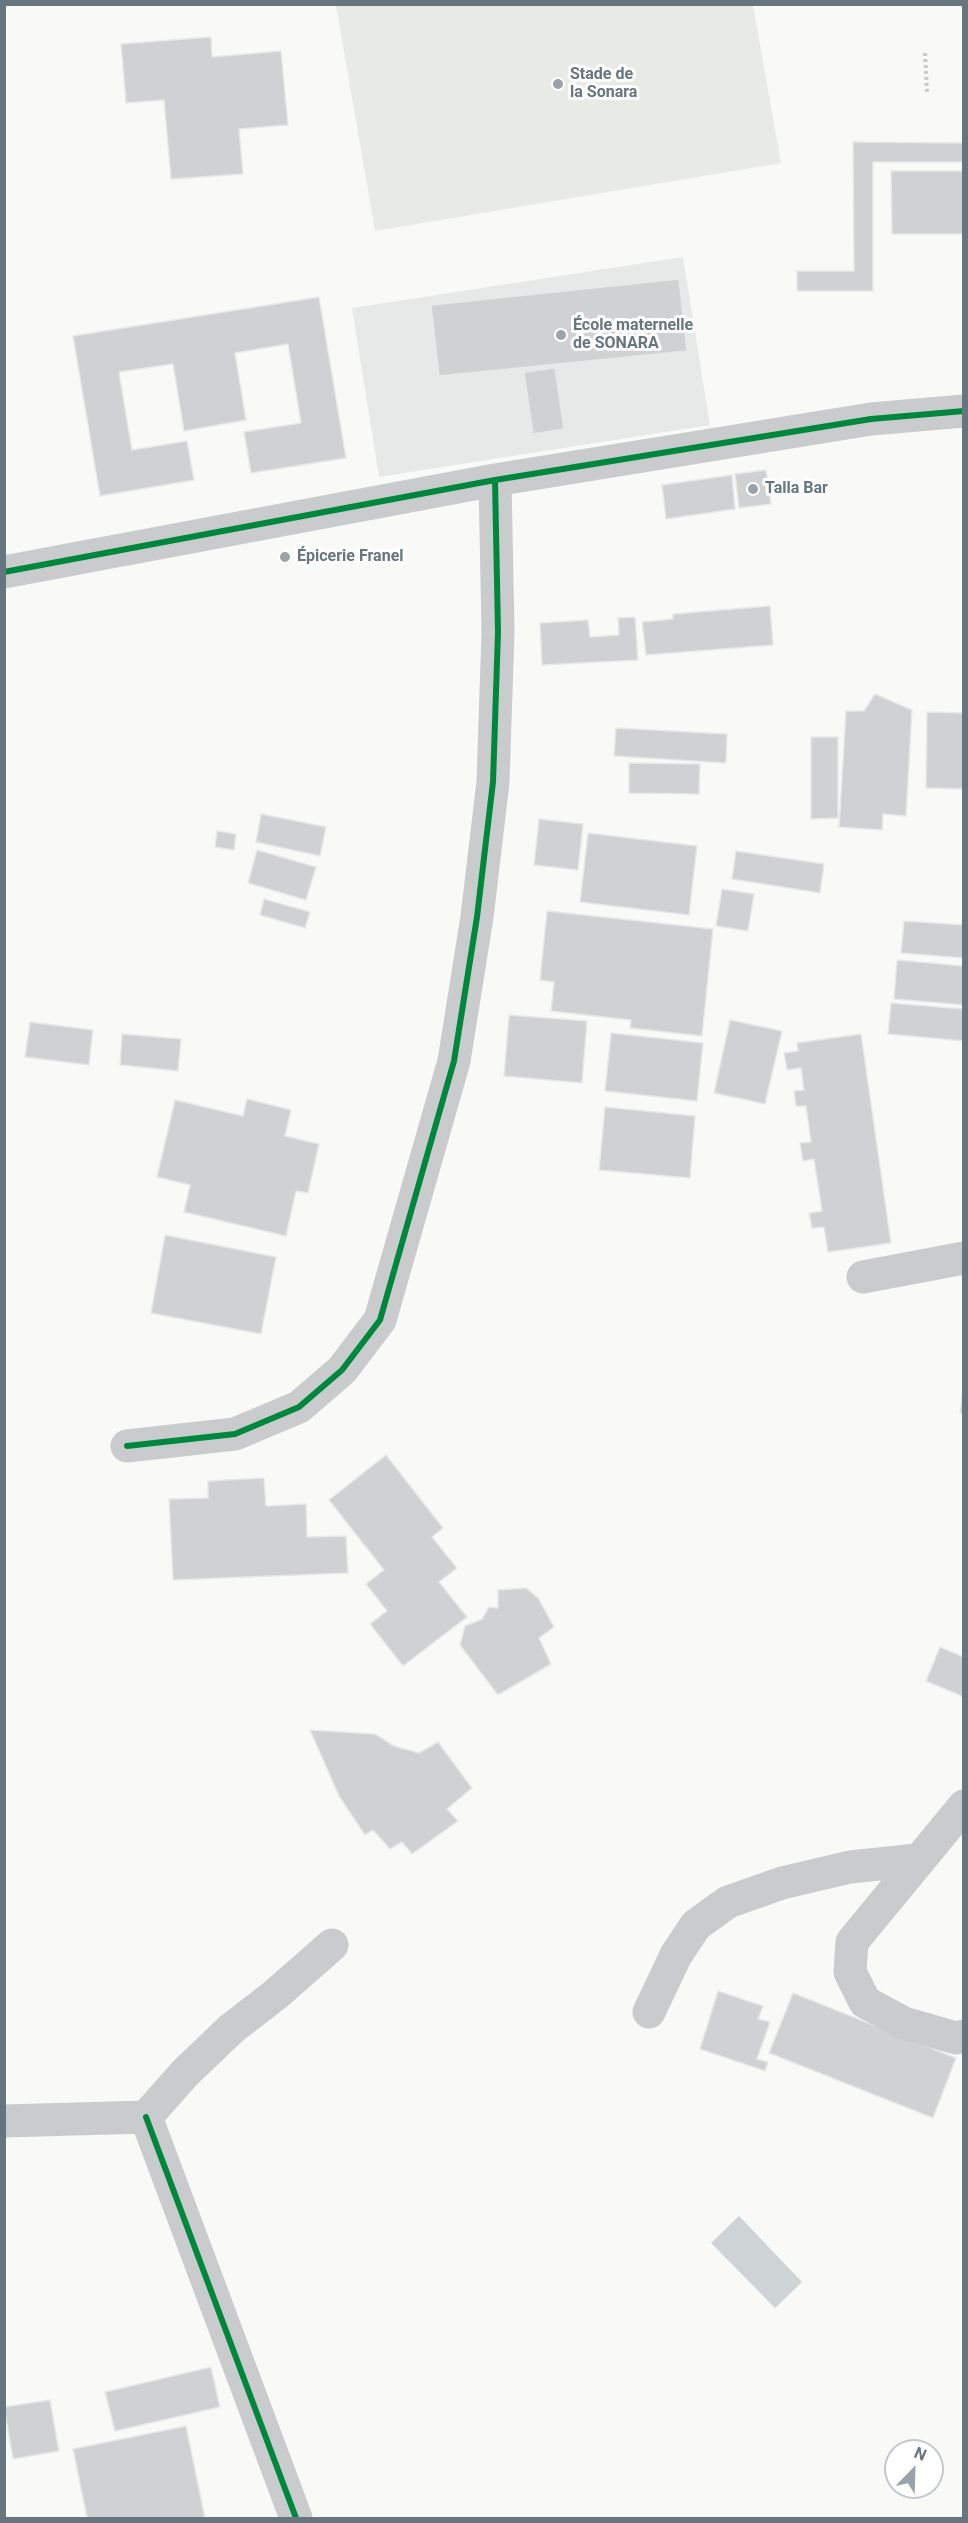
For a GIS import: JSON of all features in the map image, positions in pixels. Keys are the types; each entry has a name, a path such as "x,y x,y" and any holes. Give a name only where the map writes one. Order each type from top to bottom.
{"street":[{"path":"4,572 495,480 871,419 963,411"},
{"path":"127,1446 235,1434 299,1407 342,1370 380,1320 454,1061 477,917 493,782 498,632 495,480"},
{"path":"863,1277 963,1258"},
{"path":"963,1806 852,1942 850,1972 865,2002 904,2023 956,2038 963,2036"},
{"path":"649,2012 676,1955 696,1925 728,1902 782,1883 850,1867 917,1860"},
{"path":"4,2121 146,2116 185,2073 231,2029 332,1946"},
{"path":"146,2116 296,2518"}],"path":[{"path":"925,53 927,92"}],"shaded area":[{"name":"Stade de la Sonara","path":"336,5 753,5 781,163 375,231"},
{"path":"683,257 710,425 379,477 352,308"},
{"path":"739,2216 802,2282 775,2308 711,2243"}],"building":[{"path":"211,37 212,57 281,51 288,125 239,129 243,174 171,179 164,100 126,103 121,44"},
{"path":"853,142 964,143 964,162 873,162 873,291 797,291 797,271 854,271"},
{"path":"891,171 964,171 964,234 892,234"},
{"path":"679,279 687,351 439,376 431,305"},
{"path":"319,297 346,458 251,473 244,432 301,423 288,344 235,353 246,420 184,431 173,364 119,372 132,450 187,441 194,480 100,496 73,336"},
{"path":"555,368 564,429 533,434 524,372"},
{"name":"Talla Bar","path":"766,470 771,504 739,508 735,474"},
{"path":"732,475 735,509 666,519 662,485"},
{"path":"770,606 773,645 646,655 642,622 673,619 673,614"},
{"path":"635,617 638,660 542,665 540,623 588,620 590,637 619,635 618,618"},
{"path":"875,694 912,710 906,816 883,814 882,830 839,827 846,711 864,711"},
{"path":"927,712 964,713 964,789 926,788"},
{"path":"616,728 727,734 726,763 614,756"},
{"path":"811,737 838,737 838,818 811,819"},
{"path":"629,763 700,764 699,794 629,793"},
{"path":"261,814 326,827 320,856 256,842"},
{"path":"539,819 583,824 578,870 534,865"},
{"path":"217,831 236,834 234,850 215,847"},
{"path":"588,833 697,846 689,915 580,902"},
{"path":"257,850 316,867 306,900 248,883"},
{"path":"736,851 824,864 820,893 732,879"},
{"path":"722,889 754,894 748,931 716,926"},
{"path":"264,899 310,912 305,928 260,915"},
{"path":"547,911 713,929 702,1036 630,1028 631,1020 551,1011 554,982 540,980"},
{"path":"904,921 964,925 964,958 901,953"},
{"path":"897,960 964,966 964,1005 894,999"},
{"path":"891,1003 964,1009 964,1041 888,1034"},
{"path":"509,1015 587,1021 582,1083 504,1076"},
{"path":"730,1020 782,1031 765,1104 714,1093"},
{"path":"30,1022 93,1030 89,1065 25,1057"},
{"path":"611,1033 703,1043 697,1101 605,1091"},
{"path":"122,1034 181,1039 178,1071 120,1065"},
{"path":"861,1034 891,1243 828,1252 824,1227 812,1228 809,1213 822,1211 814,1159 803,1161 800,1143 811,1142 806,1106 796,1106 794,1091 804,1090 801,1068 787,1070 784,1053 798,1051 797,1043"},
{"path":"247,1099 291,1110 285,1136 319,1144 308,1193 296,1191 286,1236 184,1212 190,1185 157,1177 175,1100 243,1116"},
{"path":"605,1107 695,1116 690,1178 599,1170"},
{"path":"165,1235 276,1257 261,1334 151,1313"},
{"path":"964,1383 964,1413 960,1413"},
{"path":"386,1455 443,1528 432,1537 457,1568 439,1582 467,1617 403,1666 370,1624 387,1611 366,1584 384,1570 329,1500"},
{"path":"264,1478 266,1506 306,1504 307,1537 346,1536 348,1573 173,1580 169,1499 208,1498 208,1481"},
{"path":"526,1588 538,1598 554,1627 539,1638 551,1664 498,1695 460,1645 465,1626 482,1619 489,1607 498,1608 498,1590"},
{"path":"940,1647 964,1657 964,1697 926,1681"},
{"path":"310,1730 375,1734 394,1746 419,1753 438,1742 472,1788 447,1809 458,1821 412,1854 402,1842 390,1849 373,1830 365,1835 339,1796"},
{"path":"718,1991 763,2006 758,2019 770,2022 757,2059 768,2062 765,2071 700,2049"},
{"path":"793,1993 956,2058 933,2118 769,2053"},
{"path":"211,2367 220,2407 115,2431 105,2392"},
{"path":"50,2400 59,2451 13,2459 4,2407"},
{"path":"186,2426 205,2518 87,2518 73,2449"}],"cycle path":[{"path":"4,572 495,480 871,419 964,411"},
{"path":"127,1446 235,1434 299,1407 342,1370 380,1320 454,1061 477,917 493,782 498,632 495,480"},
{"path":"146,2117 296,2518"}],"place":[{"name":"Stade de la Sonara","path":"558,84"},
{"name":"École maternelle de SONARA","path":"561,335"},
{"name":"Talla Bar","path":"753,489"},
{"name":"Épicerie Franel","path":"285,557"}]}
